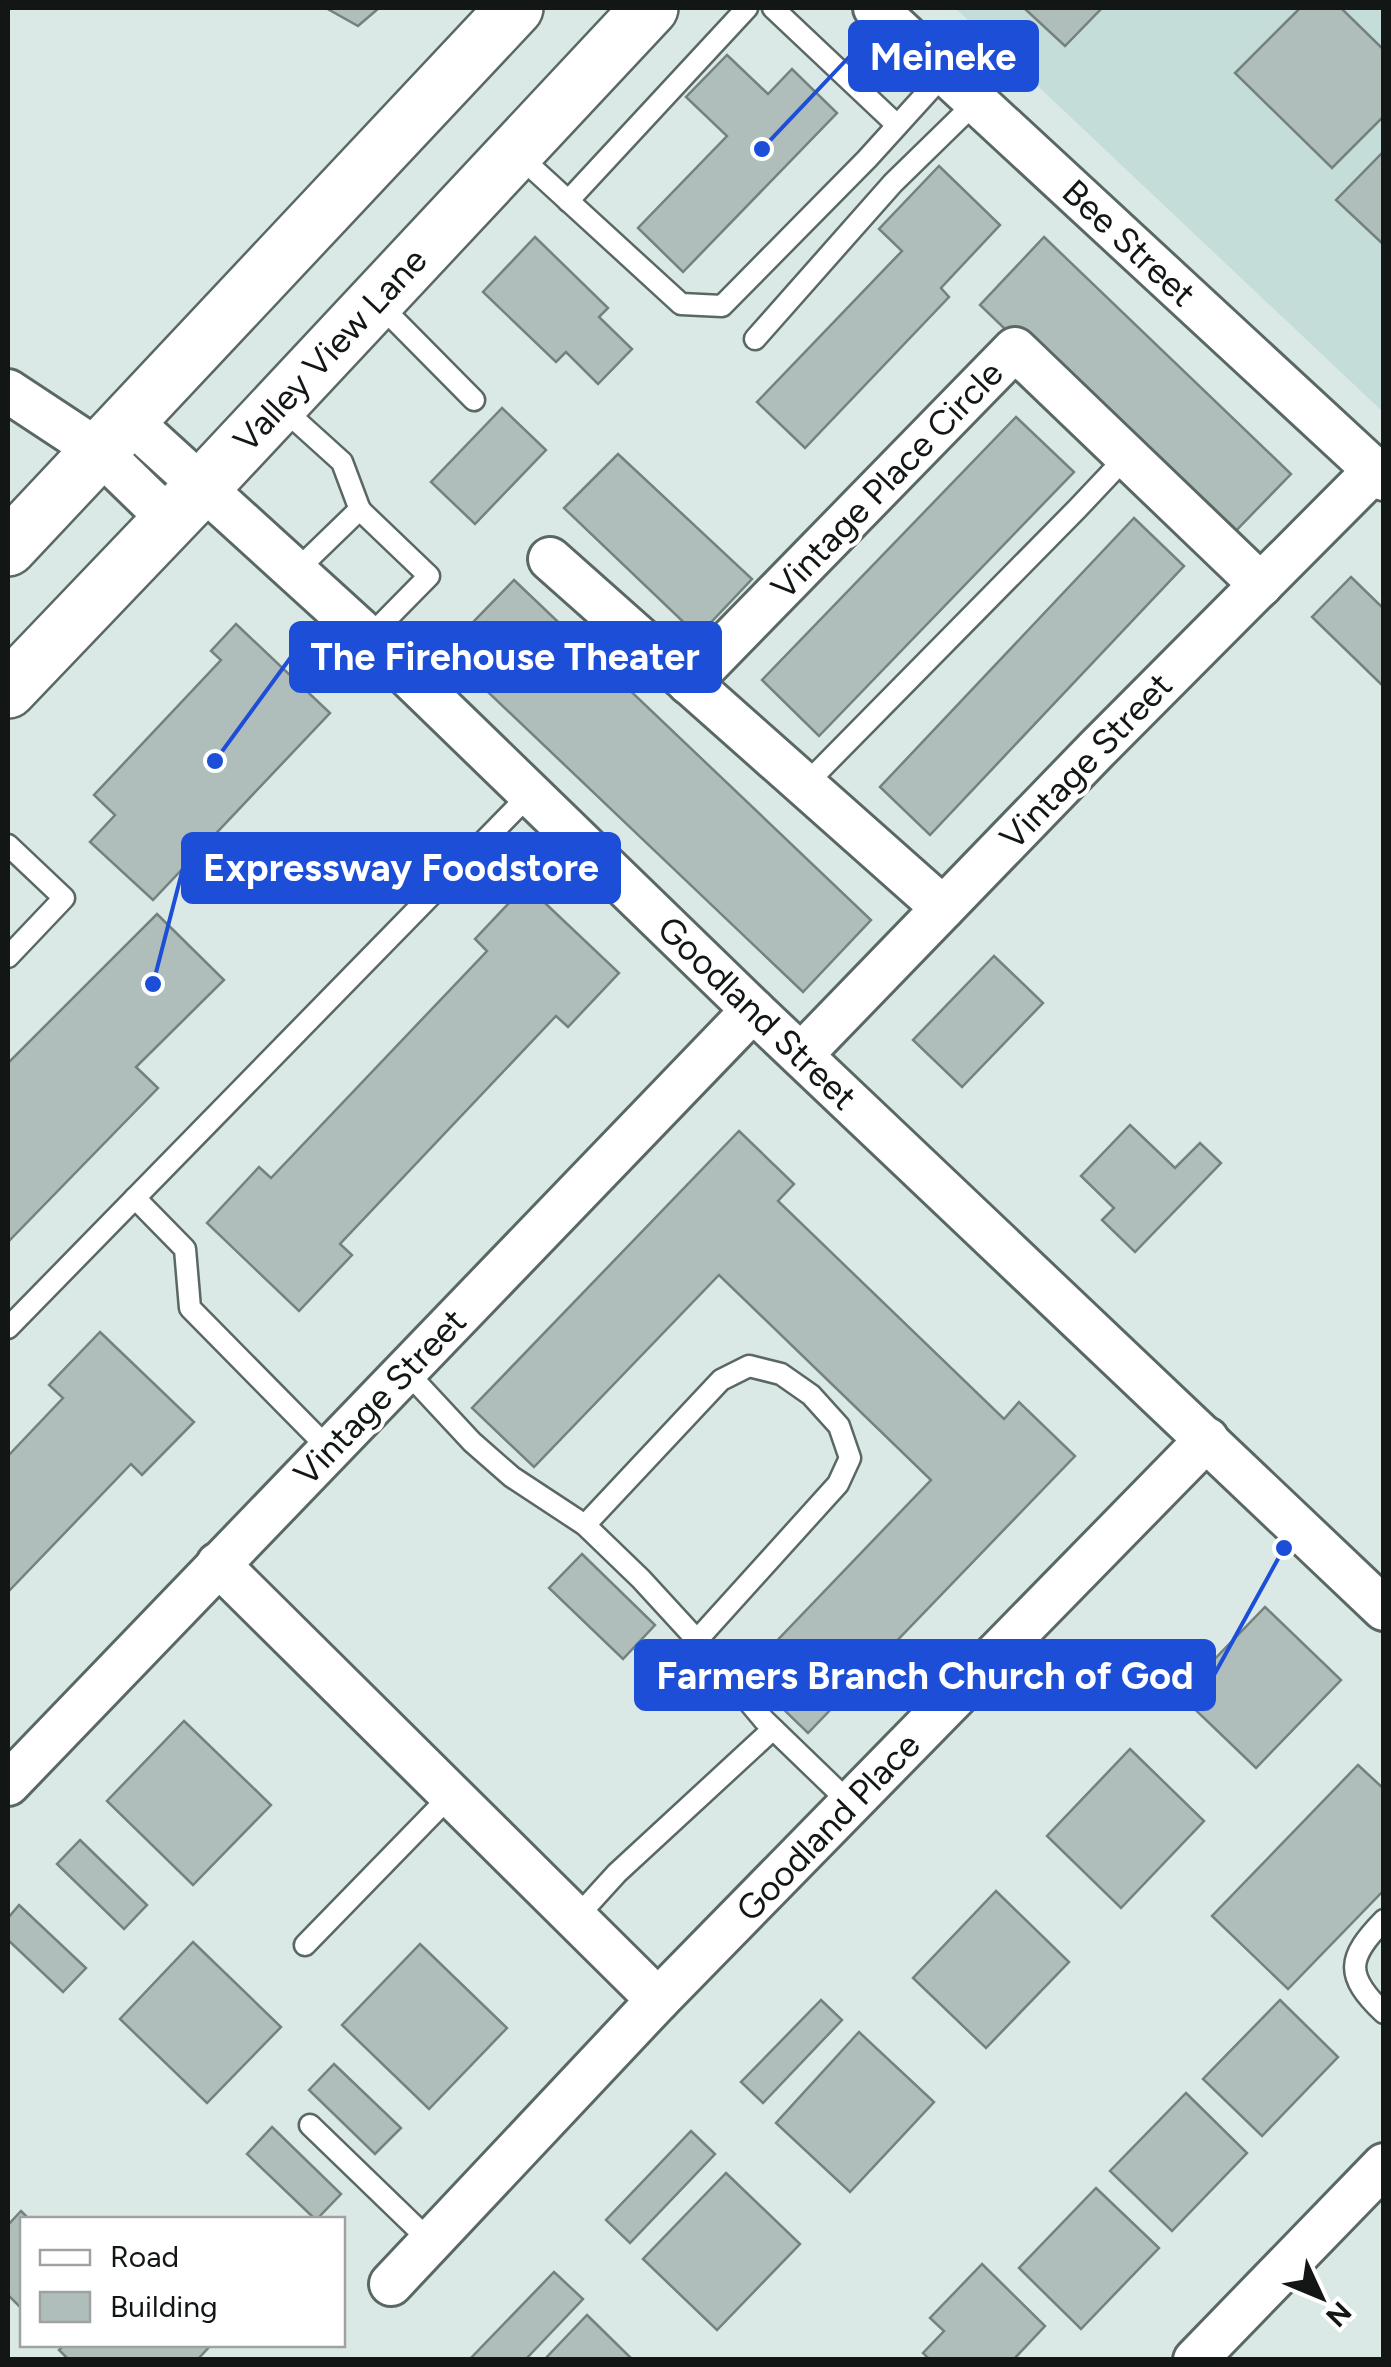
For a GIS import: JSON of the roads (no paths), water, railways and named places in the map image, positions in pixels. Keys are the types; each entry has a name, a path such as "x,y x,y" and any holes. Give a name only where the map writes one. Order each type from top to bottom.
{"main road":[{"path":"8,548 515,8"},
{"name":"Valley View Lane","path":"8,690 650,8"}],"street":[{"name":"Bee Street","path":"894,14 946,73 1379,474"},
{"name":"Vintage Place Circle","path":"689,683 1014,349 1261,585"},
{"name":"Goodland Street","path":"8,391 114,435 186,503 296,572 1384,1609"},
{"name":"Vintage Street","path":"801,1055 1096,750 1379,474"},
{"path":"550,559 944,908"},
{"name":"Vintage Street","path":"8,1784 753,1010"},
{"name":"Goodland Place","path":"391,2284 658,2000 1206,1439"},
{"path":"218,1564 658,2000"},
{"path":"1195,2360 1384,2164"}],"lane":[{"path":"568,201 747,8"},
{"path":"773,8 897,125"},
{"path":"514,152 681,304 722,306 946,73"},
{"path":"755,339 894,183 977,101"},
{"path":"376,301 474,400"},
{"path":"279,404 342,462 360,509 429,576 368,638"},
{"path":"805,785 1127,456"},
{"path":"296,572 360,509"},
{"path":"8,1328 530,794"},
{"path":"8,846 64,898 8,958"},
{"path":"135,1198 185,1249 190,1308 329,1449"},
{"path":"585,1525 721,1380 749,1366 781,1374 810,1395 839,1426 850,1458 838,1484 697,1640"},
{"path":"405,1370 472,1442 512,1477 585,1525 641,1579 773,1729 850,1804"},
{"path":"576,1918 616,1873 773,1729"},
{"path":"305,1945 452,1794"},
{"path":"1384,1920 1365,1940 1354,1961 1356,1978 1384,2013"},
{"path":"310,2124 431,2242"}],"place":[{"name":"Meineke","path":"762,149"},
{"name":"The Firehouse Theater","path":"215,761"},
{"name":"Expressway Foodstore","path":"153,984"},
{"name":"Farmers Branch Church of God","path":"1284,1548"}]}
